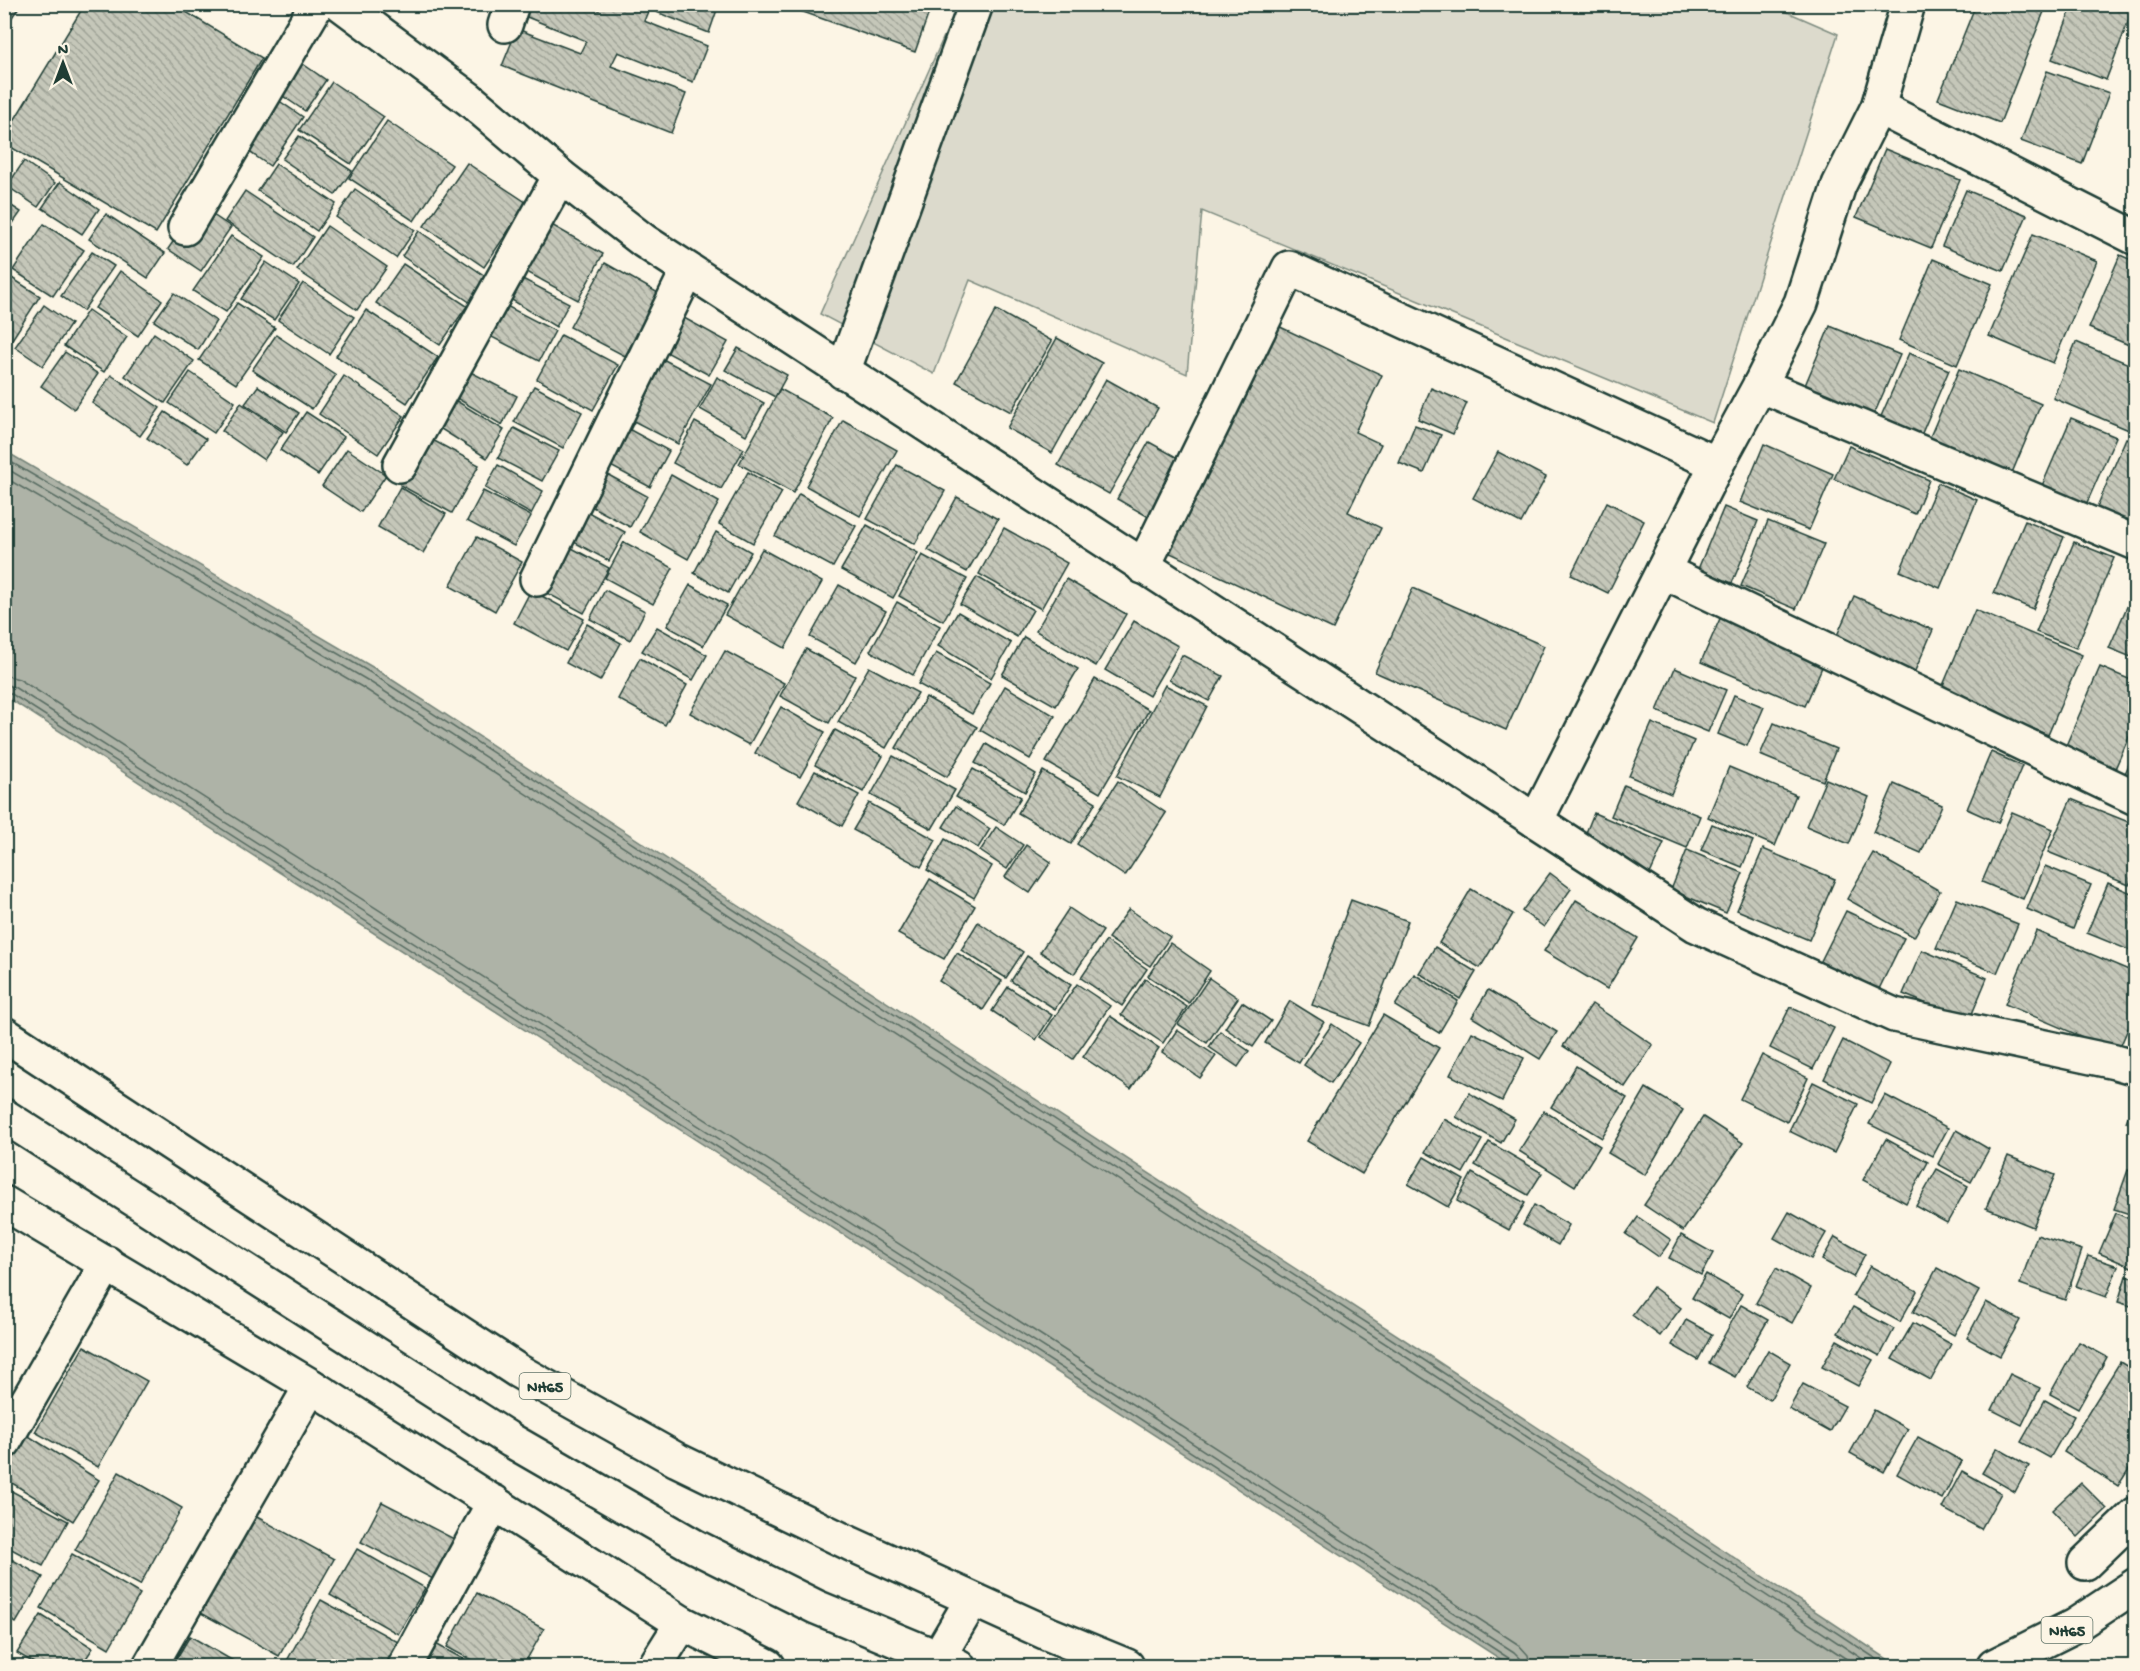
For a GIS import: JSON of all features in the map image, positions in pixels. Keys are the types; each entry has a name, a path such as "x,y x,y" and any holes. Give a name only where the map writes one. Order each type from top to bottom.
{"main road":[{"path":"185,228 317,4"},
{"path":"341,4 468,99 560,176 644,241 1696,925 1894,1015 2136,1068"},
{"path":"843,372 976,4"},
{"path":"1536,821 1801,303 1839,185 1878,107 1908,4"},
{"path":"1878,107 2136,238"},
{"path":"400,465 560,176"},
{"path":"1143,567 1289,268 1717,464"},
{"path":"537,579 688,270"},
{"path":"1760,385 2136,543"},
{"path":"1663,571 2136,798"},
{"name":"NH65","path":"4,1034 518,1371 677,1460 851,1544 1049,1634 1127,1666"},
{"path":"4,1116 512,1441 694,1546 816,1606 943,1663 972,1599"},
{"path":"4,1203 311,1386 682,1623 768,1666"},
{"path":"4,1442 107,1263"},
{"path":"150,1666 311,1386"},
{"path":"405,1666 494,1502"},
{"path":"2085,1563 2136,1514"},
{"name":"NH65","path":"1994,1666 2074,1626 2136,1585"},
{"path":"655,1666 682,1623"}],"shaded area":[{"path":"1769,4 1838,34 1713,423 1202,211 1187,374 970,280 934,374 820,314 958,5"}],"water":[{"path":"5,451 374,668 1437,1361 1898,1666 1511,1666 5,696"}],"building":[{"path":"4,4 21,4 4,29"},
{"path":"85,4 173,4 262,58 156,233 4,143 4,137"},
{"path":"527,4 585,4 599,10 601,4 719,4 709,33 649,9 644,21 707,46 693,82 618,52 611,66 686,94 671,133 502,66 517,29 580,53 586,41 522,15"},
{"path":"781,4 932,4 915,52"},
{"path":"1976,4 2047,4 2000,123 1938,99"},
{"path":"2073,4 2135,4 2106,80 2052,59"},
{"path":"284,51 326,80 305,111 262,82"},
{"path":"2047,71 2109,93 2082,164 2021,141"},
{"path":"332,82 384,117 351,164 299,130"},
{"path":"266,92 303,117 270,166 233,141"},
{"path":"387,121 452,165 414,221 349,178"},
{"path":"299,136 352,171 335,195 282,159"},
{"path":"1885,149 1960,180 1931,248 1856,217"},
{"path":"24,161 55,183 38,207 7,186"},
{"path":"467,163 527,203 484,267 424,226"},
{"path":"276,164 336,204 317,231 258,191"},
{"path":"60,182 99,209 82,234 42,208"},
{"path":"355,189 415,230 396,258 336,217"},
{"path":"1966,190 2027,215 2003,271 1942,246"},
{"path":"245,191 313,237 293,267 225,221"},
{"path":"4,201 21,212 4,236"},
{"path":"198,205 231,227 201,271 168,249"},
{"path":"106,214 165,253 148,278 89,239"},
{"path":"541,219 603,254 578,300 516,266"},
{"path":"44,224 84,250 53,296 13,270"},
{"path":"327,226 387,267 357,310 297,270"},
{"path":"419,231 488,278 471,303 402,256"},
{"path":"2033,234 2097,261 2053,363 1989,336"},
{"path":"231,236 264,257 226,312 193,291"},
{"path":"92,252 114,266 83,311 61,296"},
{"path":"2120,255 2136,262 2136,348 2089,328"},
{"path":"1933,259 1992,284 1957,365 1899,340"},
{"path":"266,262 299,284 274,320 241,299"},
{"path":"605,263 660,294 625,356 570,327"},
{"path":"403,264 467,306 440,345 376,303"},
{"path":"120,271 162,300 138,336 95,308"},
{"path":"4,273 40,296 11,341 4,337"},
{"path":"511,273 569,303 556,327 502,294"},
{"path":"303,283 354,317 329,354 278,320"},
{"path":"174,293 216,321 198,350 154,321"},
{"path":"495,300 555,331 539,361 480,331"},
{"path":"237,303 275,328 236,384 199,360"},
{"path":"44,305 71,324 43,366 15,347"},
{"path":"88,310 127,337 104,372 64,346"},
{"path":"366,310 438,357 407,403 336,356"},
{"path":"996,310 1052,341 1011,412 956,382"},
{"path":"675,313 728,342 709,375 657,347"},
{"path":"1274,324 1382,375 1355,432 1381,444 1348,512 1381,528 1333,629 1168,552"},
{"path":"1830,326 1900,355 1872,419 1803,390"},
{"path":"154,333 194,361 165,403 125,376"},
{"path":"276,335 336,375 312,409 252,370"},
{"path":"561,335 618,365 593,410 537,379"},
{"path":"1057,338 1102,363 1052,453 1007,428"},
{"path":"2076,342 2136,367 2136,433 2053,398"},
{"path":"738,348 787,375 775,397 725,370"},
{"path":"65,352 98,374 74,409 41,386"},
{"path":"1909,353 1949,370 1919,440 1878,423"},
{"path":"653,354 711,384 678,444 620,414"},
{"path":"461,367 517,396 502,425 448,393"},
{"path":"1959,369 2041,404 2009,480 1926,446"},
{"path":"190,372 235,402 214,433 169,403"},
{"path":"111,375 160,408 140,436 92,403"},
{"path":"344,376 404,416 378,454 319,414"},
{"path":"717,377 764,403 746,435 700,409"},
{"path":"1106,379 1158,408 1109,494 1058,465"},
{"path":"258,386 299,413 286,432 245,404"},
{"path":"534,386 582,412 563,448 514,422"},
{"path":"1431,388 1467,403 1453,434 1418,419"},
{"path":"780,389 833,418 793,493 739,464"},
{"path":"450,397 504,430 487,458 433,424"},
{"path":"241,403 283,432 264,460 222,431"},
{"path":"165,412 206,439 187,465 147,438"},
{"path":"306,412 344,437 318,475 280,450"},
{"path":"2071,418 2116,437 2085,507 2041,488"},
{"path":"843,420 897,450 860,516 806,486"},
{"path":"695,422 744,449 721,489 673,463"},
{"path":"1415,425 1441,435 1424,473 1399,463"},
{"path":"623,426 669,451 650,487 603,462"},
{"path":"514,428 559,451 542,481 498,458"},
{"path":"427,437 479,465 452,513 400,485"},
{"path":"2126,438 2136,442 2136,532 2094,514"},
{"path":"1149,442 1187,463 1154,520 1117,499"},
{"path":"1764,444 1833,474 1809,530 1740,502"},
{"path":"1849,446 1929,480 1915,514 1834,479"},
{"path":"347,449 386,475 361,512 322,486"},
{"path":"1498,452 1546,477 1521,523 1473,498"},
{"path":"498,465 543,491 531,514 485,488"},
{"path":"897,465 945,491 915,544 867,519"},
{"path":"603,472 647,496 630,527 585,503"},
{"path":"748,472 782,492 753,543 719,524"},
{"path":"671,475 719,502 688,559 640,532"},
{"path":"1938,483 1977,500 1940,588 1900,571"},
{"path":"400,487 446,514 423,553 378,527"},
{"path":"483,491 531,516 514,546 467,521"},
{"path":"799,494 856,526 833,567 775,536"},
{"path":"957,497 998,519 967,572 928,550"},
{"path":"1607,502 1644,521 1608,593 1571,575"},
{"path":"1724,507 1758,521 1732,583 1698,569"},
{"path":"588,512 625,532 609,561 572,541"},
{"path":"1768,521 1824,544 1796,609 1741,586"},
{"path":"2025,521 2064,537 2033,609 1994,593"},
{"path":"867,525 918,553 893,598 841,570"},
{"path":"1004,528 1067,563 1041,609 979,574"},
{"path":"716,532 751,552 728,593 694,573"},
{"path":"477,537 522,562 495,611 450,586"},
{"path":"624,542 673,568 653,604 605,578"},
{"path":"2074,542 2114,558 2076,648 2036,632"},
{"path":"570,547 609,568 584,613 545,592"},
{"path":"762,549 822,582 785,648 725,615"},
{"path":"922,555 967,579 943,621 899,596"},
{"path":"977,577 1033,610 1017,637 960,604"},
{"path":"1066,579 1126,614 1096,666 1036,631"},
{"path":"690,585 727,605 703,646 667,626"},
{"path":"839,585 886,611 856,662 810,637"},
{"path":"2136,586 2136,659 2109,648"},
{"path":"1413,588 1544,646 1506,730 1375,672"},
{"path":"531,590 584,619 566,651 514,623"},
{"path":"605,590 645,611 630,640 590,619"},
{"path":"1854,596 1933,630 1914,673 1835,640"},
{"path":"897,602 940,626 913,675 870,651"},
{"path":"1975,610 2082,655 2048,735 1941,690"},
{"path":"958,612 1011,643 991,678 938,646"},
{"path":"1722,614 1826,658 1805,706 1701,662"},
{"path":"1134,621 1178,646 1149,696 1105,670"},
{"path":"587,624 621,643 600,681 566,663"},
{"path":"657,627 707,655 693,680 642,651"},
{"path":"1024,637 1078,669 1056,706 1002,675"},
{"path":"806,649 855,676 829,723 780,696"},
{"path":"725,651 784,683 749,745 690,713"},
{"path":"936,653 990,683 972,714 918,684"},
{"path":"1182,655 1223,676 1209,701 1169,680"},
{"path":"640,658 687,685 665,725 618,699"},
{"path":"869,667 918,693 886,748 838,722"},
{"path":"2100,667 2136,682 2136,721 2114,771 2064,750"},
{"path":"1675,668 1726,690 1708,732 1657,711"},
{"path":"1095,679 1149,710 1100,793 1046,762"},
{"path":"1165,685 1207,706 1160,797 1117,776"},
{"path":"1005,686 1055,716 1030,759 980,730"},
{"path":"1734,695 1764,707 1747,746 1718,734"},
{"path":"926,697 977,727 947,777 896,748"},
{"path":"781,707 825,732 800,777 755,753"},
{"path":"1652,723 1694,741 1671,794 1629,776"},
{"path":"1774,723 1836,749 1823,781 1760,755"},
{"path":"835,730 883,756 863,792 815,765"},
{"path":"986,744 1036,774 1025,792 975,763"},
{"path":"2136,748 2136,789 2121,783"},
{"path":"1991,752 2022,766 1998,823 1967,809"},
{"path":"893,756 955,790 932,829 871,795"},
{"path":"1729,767 1796,795 1775,846 1708,817"},
{"path":"973,769 1021,797 1004,825 956,797"},
{"path":"815,771 859,795 842,826 798,801"},
{"path":"1043,771 1096,802 1071,844 1018,813"},
{"path":"1826,779 1869,797 1849,844 1806,826"},
{"path":"1118,781 1166,813 1125,876 1077,844"},
{"path":"1894,784 1942,805 1921,853 1873,832"},
{"path":"1624,785 1700,816 1687,848 1611,816"},
{"path":"2071,799 2136,825 2136,870 2129,885 2048,852"},
{"path":"869,803 936,840 921,867 853,830"},
{"path":"956,806 990,829 978,848 943,827"},
{"path":"2012,812 2053,829 2023,899 1982,882"},
{"path":"1594,813 1664,843 1650,874 1581,845"},
{"path":"1712,824 1753,841 1742,867 1701,850"},
{"path":"996,827 1023,845 1007,869 980,851"},
{"path":"945,839 992,866 974,898 927,870"},
{"path":"1026,845 1051,862 1030,893 1005,877"},
{"path":"1763,849 1835,879 1809,940 1737,910"},
{"path":"1687,850 1743,873 1726,913 1671,890"},
{"path":"1873,853 1940,891 1914,937 1847,899"},
{"path":"2045,866 2091,885 2073,929 2027,909"},
{"path":"1550,873 1571,889 1544,927 1522,911"},
{"path":"930,879 975,906 944,959 898,934"},
{"path":"2108,883 2136,895 2136,953 2087,933"},
{"path":"1471,889 1513,914 1480,968 1439,943"},
{"path":"1957,899 2018,924 1997,973 1936,948"},
{"path":"1351,900 1408,921 1369,1026 1312,1005"},
{"path":"1576,900 1638,938 1607,989 1544,951"},
{"path":"1069,908 1103,931 1074,974 1040,952"},
{"path":"1129,909 1170,937 1150,966 1108,938"},
{"path":"1846,911 1904,938 1878,991 1820,963"},
{"path":"978,922 1023,952 1006,978 961,950"},
{"path":"2036,931 2136,973 2136,1010 2118,1052 2005,1004"},
{"path":"1106,941 1147,969 1122,1006 1081,978"},
{"path":"1170,943 1210,971 1189,1003 1148,976"},
{"path":"1435,947 1476,972 1460,999 1419,973"},
{"path":"1922,950 1987,978 1969,1021 1903,994"},
{"path":"957,953 1002,981 983,1010 939,981"},
{"path":"1027,956 1071,985 1055,1009 1011,981"},
{"path":"1414,974 1458,1001 1439,1033 1395,1006"},
{"path":"1209,978 1238,998 1207,1043 1178,1024"},
{"path":"1145,979 1187,1007 1163,1043 1121,1015"},
{"path":"1077,984 1110,1006 1073,1059 1041,1037"},
{"path":"1008,987 1052,1015 1036,1040 992,1011"},
{"path":"1488,990 1557,1032 1540,1059 1472,1017"},
{"path":"1290,1001 1324,1022 1299,1063 1265,1043"},
{"path":"1242,1002 1271,1021 1253,1047 1225,1028"},
{"path":"1592,1004 1653,1045 1625,1087 1563,1046"},
{"path":"1790,1007 1834,1028 1813,1069 1770,1048"},
{"path":"1383,1015 1439,1048 1362,1174 1307,1141"},
{"path":"1110,1016 1159,1048 1131,1089 1083,1057"},
{"path":"1332,1024 1359,1043 1331,1083 1304,1065"},
{"path":"1177,1030 1216,1056 1200,1078 1162,1052"},
{"path":"1220,1031 1249,1051 1238,1067 1209,1047"},
{"path":"1472,1032 1524,1058 1502,1101 1450,1075"},
{"path":"1843,1040 1890,1064 1871,1103 1824,1079"},
{"path":"1762,1055 1808,1078 1787,1122 1740,1099"},
{"path":"1576,1066 1627,1098 1602,1138 1551,1107"},
{"path":"1813,1082 1858,1104 1834,1153 1789,1131"},
{"path":"1646,1088 1683,1110 1645,1175 1608,1153"},
{"path":"1469,1093 1515,1119 1501,1143 1456,1117"},
{"path":"1885,1095 1948,1128 1933,1156 1869,1124"},
{"path":"2136,1096 2136,1125 2126,1122"},
{"path":"1544,1111 1600,1146 1575,1186 1519,1151"},
{"path":"1703,1117 1743,1143 1683,1231 1644,1205"},
{"path":"1444,1119 1482,1140 1463,1173 1425,1152"},
{"path":"1956,1130 1989,1149 1971,1182 1938,1164"},
{"path":"1886,1139 1928,1162 1906,1203 1863,1180"},
{"path":"1489,1142 1542,1173 1528,1195 1475,1165"},
{"path":"2008,1156 2055,1175 2033,1227 1986,1208"},
{"path":"1424,1157 1464,1180 1448,1207 1408,1184"},
{"path":"1937,1169 1968,1186 1947,1223 1916,1206"},
{"path":"2128,1170 2136,1173 2136,1216 2114,1209"},
{"path":"1472,1173 1525,1203 1509,1230 1457,1201"},
{"path":"1534,1205 1569,1225 1558,1245 1523,1225"},
{"path":"1789,1212 1826,1233 1811,1259 1774,1238"},
{"path":"2116,1213 2136,1222 2136,1269 2099,1253"},
{"path":"1638,1217 1671,1240 1659,1257 1626,1234"},
{"path":"1681,1235 1713,1253 1701,1275 1669,1258"},
{"path":"2037,1235 2082,1250 2065,1300 2020,1284"},
{"path":"1835,1237 1865,1254 1853,1277 1822,1260"},
{"path":"2088,1256 2118,1266 2106,1297 2076,1286"},
{"path":"1870,1266 1917,1291 1900,1322 1853,1296"},
{"path":"1776,1268 1811,1288 1792,1323 1756,1303"},
{"path":"1937,1268 1979,1291 1954,1335 1913,1312"},
{"path":"1706,1274 1742,1294 1729,1319 1692,1298"},
{"path":"2126,1276 2136,1279 2134,1307 2118,1302"},
{"path":"1653,1287 1681,1308 1660,1336 1632,1315"},
{"path":"1986,1302 2020,1320 2000,1356 1967,1338"},
{"path":"1741,1305 1768,1320 1735,1377 1709,1363"},
{"path":"1853,1307 1894,1329 1880,1356 1838,1333"},
{"path":"1686,1320 1712,1334 1698,1360 1672,1345"},
{"path":"1913,1323 1951,1344 1931,1380 1892,1359"},
{"path":"1837,1340 1873,1360 1858,1386 1822,1367"},
{"path":"2079,1342 2107,1357 2078,1409 2050,1394"},
{"path":"84,1346 147,1381 98,1467 35,1432"},
{"path":"1768,1350 1790,1363 1770,1400 1747,1387"},
{"path":"2120,1362 2136,1372 2136,1458 2118,1486 2064,1452"},
{"path":"2010,1374 2040,1388 2022,1425 1992,1410"},
{"path":"1803,1384 1845,1406 1830,1432 1789,1409"},
{"path":"2045,1400 2074,1416 2050,1458 2021,1442"},
{"path":"1874,1410 1908,1429 1884,1472 1850,1453"},
{"path":"27,1435 99,1480 73,1521 4,1478 4,1471"},
{"path":"1918,1437 1962,1461 1942,1499 1897,1474"},
{"path":"1997,1448 2029,1466 2015,1492 1982,1473"},
{"path":"1962,1471 2001,1493 1981,1529 1942,1508"},
{"path":"119,1472 182,1508 140,1585 75,1550"},
{"path":"2081,1483 2107,1509 2078,1537 2052,1510"},
{"path":"4,1487 68,1521 43,1566 4,1545"},
{"path":"382,1502 458,1541 437,1581 361,1542"},
{"path":"255,1516 334,1559 279,1656 201,1613"},
{"path":"357,1549 425,1588 398,1634 330,1595"},
{"path":"72,1554 140,1594 109,1648 41,1608"},
{"path":"4,1555 43,1577 16,1623 4,1616"},
{"path":"477,1593 544,1629 523,1666 482,1666 447,1647"},
{"path":"321,1600 400,1643 387,1666 284,1666"},
{"path":"41,1615 93,1648 81,1666 39,1666 17,1653"},
{"path":"190,1636 242,1666 172,1666"},
{"path":"432,1642 476,1666 418,1666"}]}
